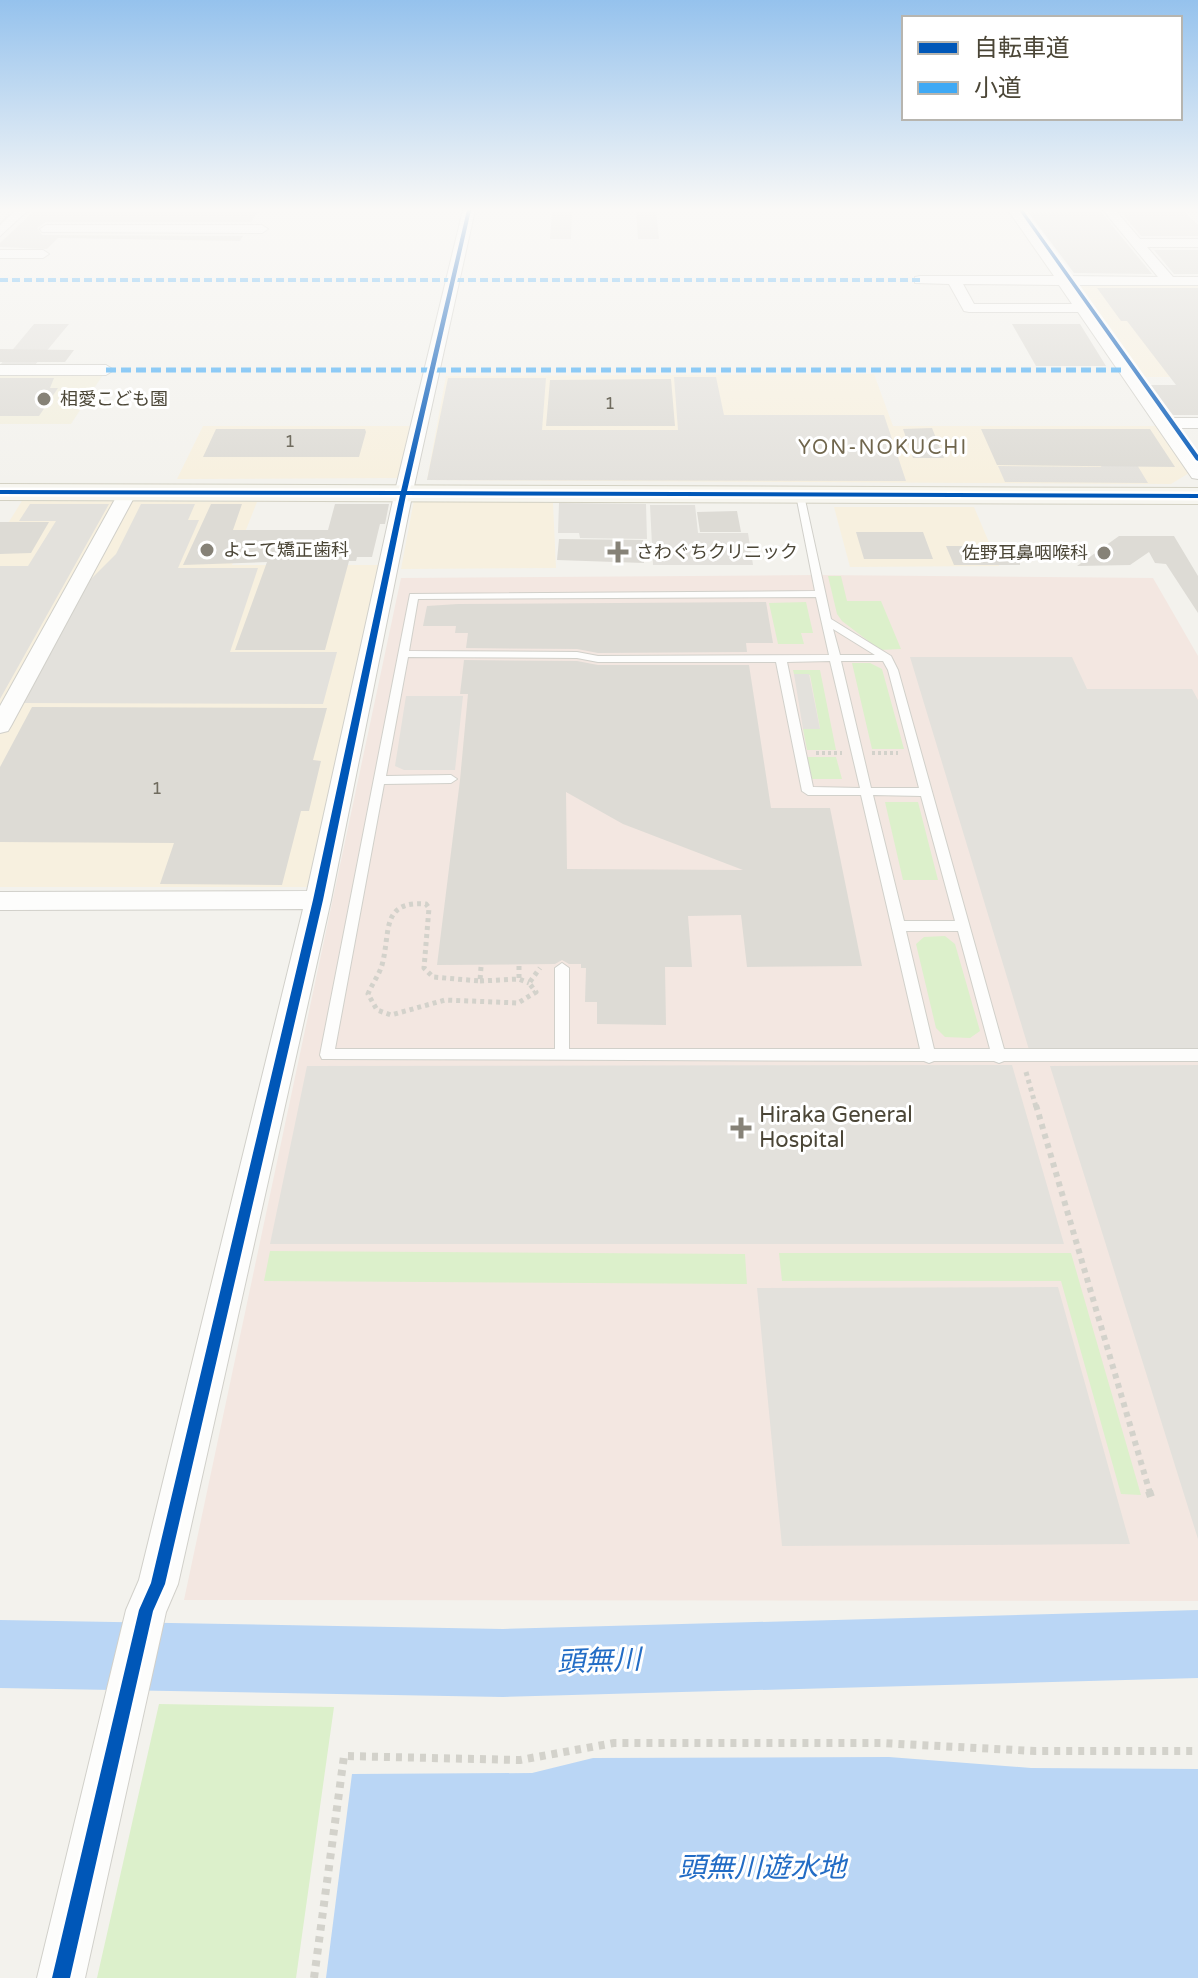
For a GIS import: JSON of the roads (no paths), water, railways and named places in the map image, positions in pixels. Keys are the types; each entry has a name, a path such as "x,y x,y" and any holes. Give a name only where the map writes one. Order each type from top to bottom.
{"street":[{"path":"61,1978 123,1705 146,1610 161,1569 318,900 404,491 448,302"},
{"path":"966,302 969,308 1082,308"},
{"path":"1078,302 1198,474"},
{"path":"0,370 106,370"},
{"path":"1163,423 1198,423"},
{"path":"0,492 1198,496"},
{"path":"0,726 128,492"},
{"path":"0,901 318,900"}],"lane":[{"path":"800,495 820,594 929,1057"},
{"path":"820,594 414,596 327,1055 1198,1055"},
{"path":"826,620 887,658 893,670 999,1057"},
{"path":"856,658 868,653 866,645"},
{"path":"404,654 577,655 598,659 887,658"},
{"path":"781,659 808,791 924,792"},
{"path":"380,780 451,779"},
{"path":"898,926 961,926"},
{"path":"562,968 562,1055"}],"water":[{"name":"頭無川遊水地","path":"889,1757 1031,1768 1198,1769 1198,1978 326,1978 352,1774 532,1773 593,1758"}],"waterway":[{"name":"頭無川","path":"0,1654 503,1663 1198,1644"}],"place":[{"name":"相愛こども園","path":"44,399"},
{"name":"よこて矯正歯科","path":"207,550"},
{"name":"さわぐちクリニック","path":"618,552"},
{"name":"佐野耳鼻咽喉科","path":"1104,553"},
{"name":"Hiraka General Hospital","path":"741,1128"}],"district":[{"name":"YON-NOKUCHI","path":"883,448"}]}
